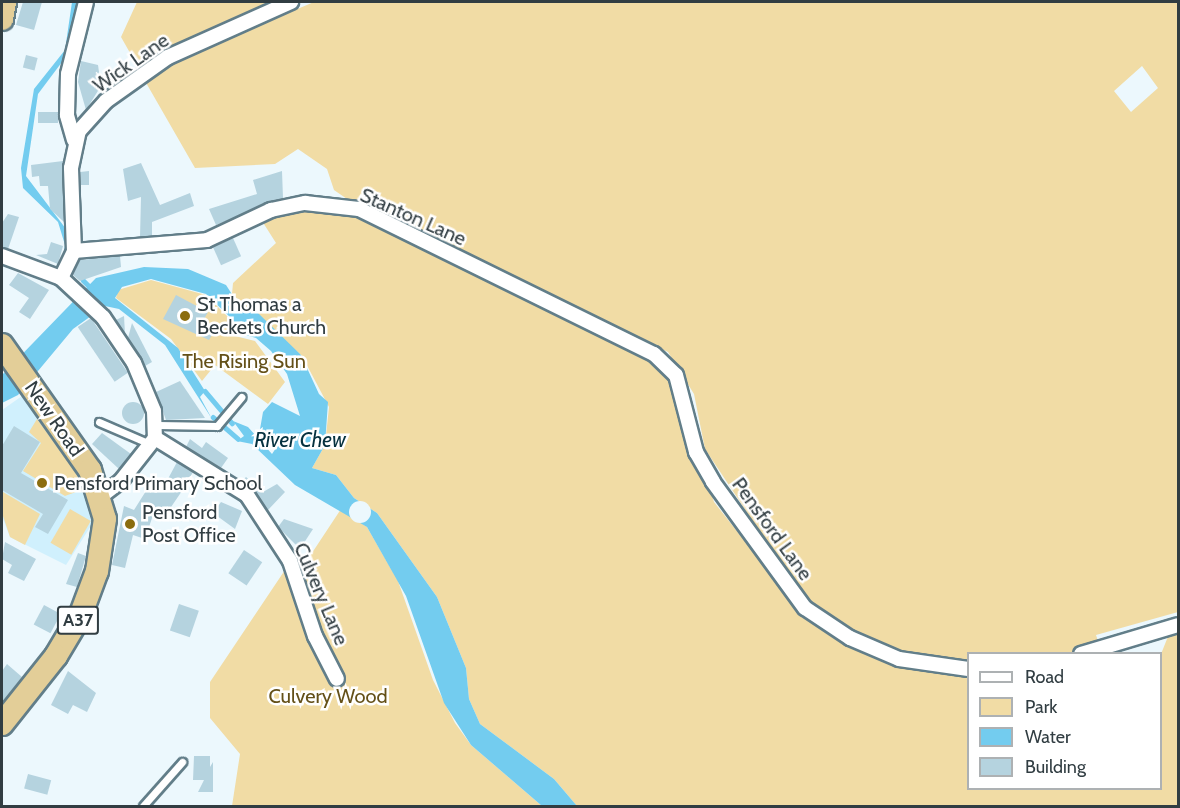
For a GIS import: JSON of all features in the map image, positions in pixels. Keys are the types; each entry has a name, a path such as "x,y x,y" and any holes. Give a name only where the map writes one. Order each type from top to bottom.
{"highway":[{"path":"2,19 5,2"},
{"name":"New Road","path":"4,349 35,391 101,496"},
{"name":"A37","path":"2,724 57,656 87,601 103,541 101,496"}],"street":[{"path":"61,278 74,251 74,140 67,115 68,74 86,2"},
{"name":"Wick Lane","path":"74,140 106,101 168,57 291,2"},
{"name":"Stanton Lane","path":"74,251 207,240 271,210 305,203 359,209 615,334"},
{"path":"2,256 61,278 103,317 134,363 154,436 121,482 101,496"},
{"name":"Pensford Lane","path":"615,334 654,354 676,375 696,452 713,482 805,608 850,638 899,659 967,669"},
{"name":"Culvery Lane","path":"154,436 247,495 290,561 315,636 337,679"},
{"path":"1088,652 1179,625"}],"lane":[{"path":"99,422 154,436 217,426 241,397"},
{"path":"143,807 182,762"}],"shaded area":[{"name":"Pensford Primary School","path":"22,396 90,496 94,521 66,565 10,537 2,516 2,410"}],"green space":[{"path":"137,2 270,2 166,48 138,67 121,37"},
{"path":"314,2 1178,2 1178,612 1096,635 1102,652 967,652 967,790 1162,790 1162,652 1169,634 1178,632 1178,806 577,806 554,779 480,724 469,699 466,668 437,597 377,513 354,498 336,475 312,468 325,445 329,407 302,356 232,294 233,283 276,243 262,221 272,214 305,207 359,211 653,357 673,376 714,502 758,558 762,535 705,449 694,394 668,352 360,208 334,190 327,169 298,149 275,164 195,168 145,81 167,64","holes":["1142,66 1158,88 1131,112 1114,91"]},
{"path":"151,280 206,295 231,320 235,336 255,341 285,382 268,404 215,365 202,381 171,339 116,298 118,290"},
{"path":"37,419 74,470 84,489 65,496 23,471 41,443 29,432"},
{"path":"3,492 40,514 25,545 10,537 2,513"},
{"path":"70,509 91,521 71,555 51,543"},
{"name":"Culvery Wood","path":"341,509 367,527 398,581 433,680 455,723 471,745 542,806 232,806 240,754 210,718 210,682 291,561 306,562"}],"water":[{"path":"72,2 77,2 68,54 38,94 26,176 66,229 68,255 61,266 65,245 58,222 23,188 21,168 34,89 65,50"},
{"name":"River Chew","path":"144,267 188,269 226,285 237,302 258,313 301,355 319,394 328,402 325,445 312,468 336,475 354,498 377,513 437,597 466,668 469,699 480,724 554,779 577,806 542,806 471,745 444,703 406,596 367,527 295,485 252,444 237,441 244,436 233,421 248,427 272,454 278,445 259,435 263,412 272,402 300,416 287,374 271,351 256,338 236,332 233,320 206,294 151,279 122,287 115,298 178,348 205,391 200,397 212,419 165,345 119,309 105,306 73,329 18,395 2,403 2,375 96,278"}],"pier":[{"path":"360,501 368,504 371,512 368,520 360,523 352,520 349,512 352,504"}],"building":[{"path":"23,2 42,2 34,30 16,25"},
{"path":"26,55 38,58 34,71 23,68"},
{"path":"81,61 98,65 101,86 86,110 78,82"},
{"path":"38,112 58,112 58,123 38,123"},
{"path":"63,161 64,222 50,209 48,186 40,186 39,176 32,177 31,165"},
{"path":"141,163 160,205 190,193 194,206 152,222 152,236 140,237 141,197 128,201 123,169"},
{"path":"89,171 89,185 81,185 80,172"},
{"path":"282,171 283,198 216,225 209,209 257,194 253,180"},
{"path":"8,214 19,217 8,249 2,247 2,223"},
{"path":"233,238 241,256 221,265 213,247"},
{"path":"51,242 63,246 58,264 36,255 47,254"},
{"path":"120,256 121,267 80,281 73,275 80,260"},
{"path":"18,273 49,290 30,319 19,312 29,298 9,285"},
{"name":"St Thomas a Beckets Church","path":"176,295 208,312 203,321 216,328 209,340 163,319"},
{"path":"124,316 125,334 116,320"},
{"path":"91,318 128,373 115,382 78,327"},
{"path":"132,323 152,362 145,366 128,338"},
{"name":"The Rising Sun","path":"180,381 205,418 166,420 156,392"},
{"path":"133,402 141,405 144,413 141,421 133,424 125,421 122,413 125,405"},
{"path":"14,426 40,442 21,473 68,500 48,534 35,527 43,514 2,490 2,446"},
{"path":"102,433 131,454 119,469 92,444"},
{"path":"190,439 202,448 206,442 228,458 221,468 186,447"},
{"path":"177,462 193,472 184,488 169,510 155,509 145,539 133,535 125,568 112,565 124,506 134,510 151,483 162,490"},
{"path":"246,477 263,492 277,484 285,492 268,510 242,481"},
{"path":"221,502 242,511 235,529 213,513"},
{"path":"284,519 313,529 300,549 278,527"},
{"path":"5,542 36,559 24,581 8,573 12,565 2,559"},
{"path":"244,550 262,562 247,586 228,573"},
{"path":"78,553 86,556 77,587 66,584"},
{"path":"179,604 199,611 190,637 170,630"},
{"path":"44,605 61,614 50,633 34,624"},
{"path":"7,664 22,677 2,703 2,671"},
{"path":"68,671 96,693 87,712 73,705 68,714 51,705"},
{"path":"194,756 210,756 210,767 213,762 213,792 198,792 204,780 193,780"},
{"path":"28,774 51,780 47,795 24,788"}],"waterway":[{"path":"83,280 92,289"},
{"name":"River Chew","path":"205,391 232,423"},
{"name":"River Chew","path":"213,417 238,439"}],"place":[{"name":"St Thomas a Beckets Church","path":"185,316"},
{"name":"Pensford Primary School","path":"42,483"},
{"name":"Pensford Post Office","path":"130,524"}]}
